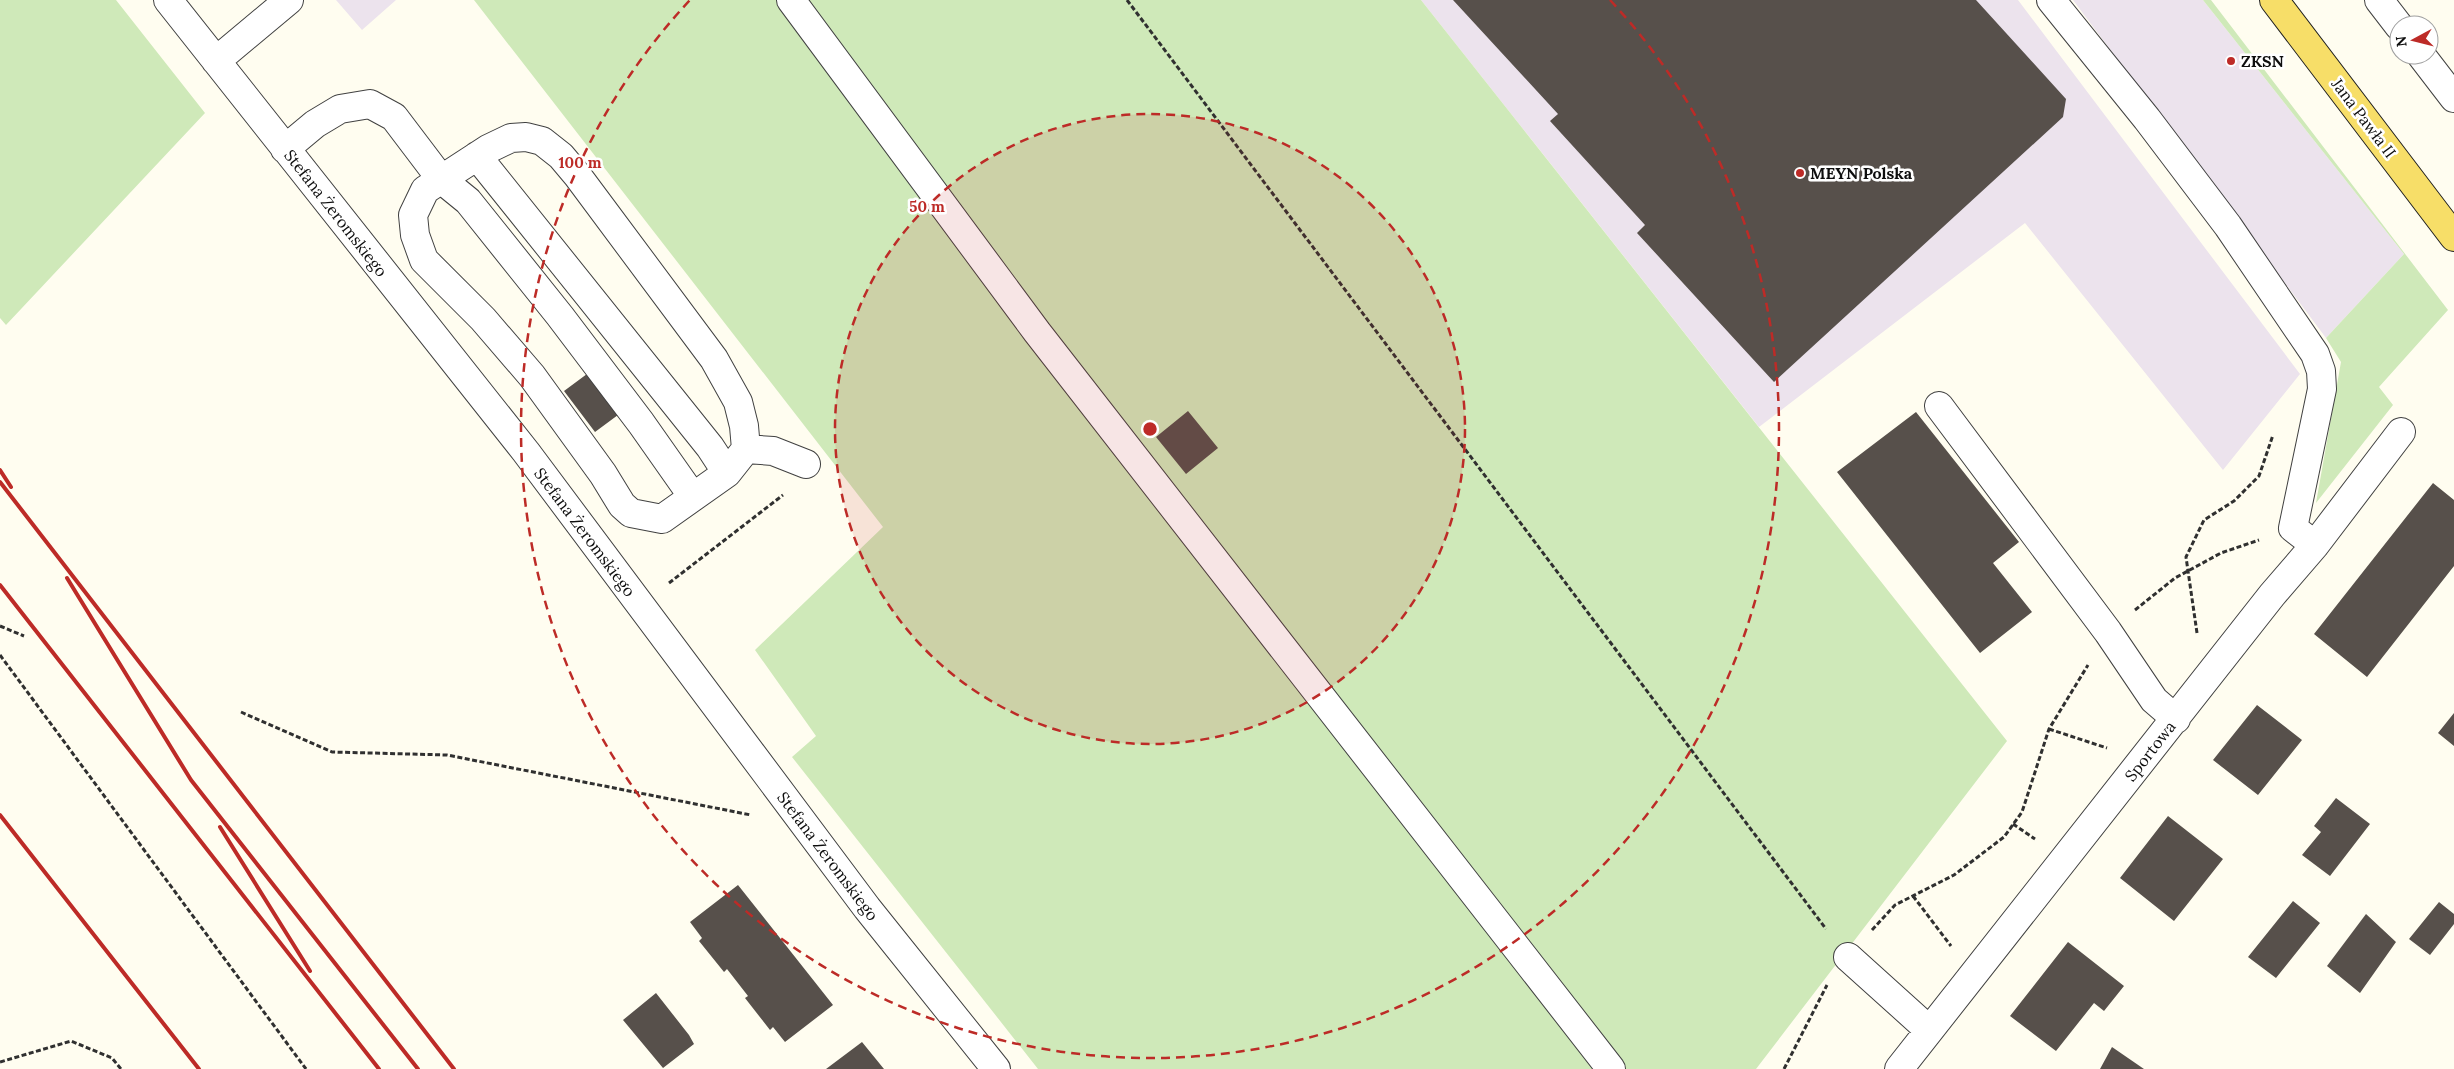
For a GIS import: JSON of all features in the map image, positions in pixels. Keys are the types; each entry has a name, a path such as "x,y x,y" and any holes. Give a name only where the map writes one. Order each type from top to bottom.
{"main road":[{"name":"Jana Pawła II","path":"2274,0 2454,236"}],"street":[{"name":"Stefana Żeromskiego","path":"168,0 526,452 867,908 996,1069"},
{"path":"216,61 289,0"},
{"path":"791,0 1038,332 1611,1069"},
{"path":"2051,0 2147,119 2228,226 2315,354 2321,371 2322,389 2293,528 2315,545"},
{"path":"2379,0 2391,15"},
{"path":"2429,65 2454,98"},
{"path":"285,149 315,124 340,109 370,104 394,117 441,179 468,201 560,316 641,423 693,497"},
{"path":"511,138 542,141 561,156 714,359 738,402 744,426 746,449 727,473 662,519 631,513 622,505 603,474 532,376 483,319 424,260 415,235 412,215 425,190 441,179 477,156 511,138"},
{"path":"477,156 710,447 727,473"},
{"path":"1939,406 2108,632 2154,700 2176,719"},
{"name":"Sportowa","path":"1899,1069 2272,595 2315,545 2401,432"},
{"path":"746,449 773,451 806,464"},
{"path":"1848,957 1929,1030"}],"path":[{"path":"1127,0 1848,957"},
{"path":"2198,638 2186,572 2186,557 2204,520 2234,501 2259,476 2274,432"},
{"path":"640,605 790,490"},
{"path":"1784,1069 1821,992 1848,957 1895,905 1954,875 2004,837 2014,824 2022,812 2049,729 2108,632 2175,578 2221,553 2293,528"},
{"path":"0,626 24,636"},
{"path":"0,655 306,1069"},
{"path":"241,712 332,752 447,755 759,817"},
{"path":"2049,729 2115,751"},
{"path":"2014,824 2041,844"},
{"path":"1913,896 1956,952"},
{"path":"0,1062 71,1041 112,1058 121,1069"}],"shaded area":[{"path":"336,0 396,0 362,30"},
{"name":"MEYN Polska","path":"1421,0 2018,0 2300,374 2223,470 2025,223 1759,427"},
{"path":"2073,0 2203,0 2404,254 2326,338"}],"green space":[{"path":"0,0 116,0 205,113 6,325 0,318"},
{"path":"474,0 1421,0 2007,741 1756,1069 1038,1069 792,757 816,736 755,650 883,527"},
{"path":"2203,0 2211,0 2448,310 2379,387 2393,405 2316,503 2341,362 2326,338 2404,254"}],"building":[{"name":"MEYN Polska","path":"1453,0 1976,0 2066,99 2063,117 1774,382 1637,233 1645,225 1550,121 1558,114"},
{"name":"ZKSN","path":"2232,56 2236,62 2231,66 2226,60"},
{"path":"591,371 622,412 595,432 564,391"},
{"path":"1188,411 1218,448 1186,474 1156,437"},
{"path":"1916,412 2019,542 1993,563 2032,612 1980,653 1837,472"},
{"path":"2433,483 2454,500 2454,566 2367,677 2314,634"},
{"path":"2257,705 2302,740 2258,795 2213,760"},
{"path":"2454,713 2454,746 2438,733"},
{"path":"2336,798 2370,824 2330,876 2302,855 2321,832 2314,826"},
{"path":"2168,816 2223,859 2174,921 2120,878"},
{"path":"738,885 833,1005 785,1042 773,1027 770,1030 745,998 748,996 727,969 724,972 699,941 702,938 690,922"},
{"path":"2293,901 2320,923 2276,978 2248,957"},
{"path":"2439,902 2454,914 2454,924 2430,955 2409,939"},
{"path":"2366,914 2396,942 2360,993 2327,966"},
{"path":"2068,942 2124,986 2104,1011 2094,1003 2056,1051 2010,1016"},
{"path":"656,993 694,1044 663,1068 623,1020"},
{"path":"862,1042 884,1069 826,1069"},
{"path":"2112,1047 2144,1069 2100,1069"}],"railway":[{"path":"0,470 11,487"},
{"path":"0,482 454,1069"},
{"path":"67,578 191,780 418,1069"},
{"path":"0,585 379,1069"},
{"path":"0,815 199,1069"},
{"path":"220,827 310,971"}],"place":[{"name":"ZKSN","path":"2231,61"},
{"name":"MEYN Polska","path":"1800,173"}]}
